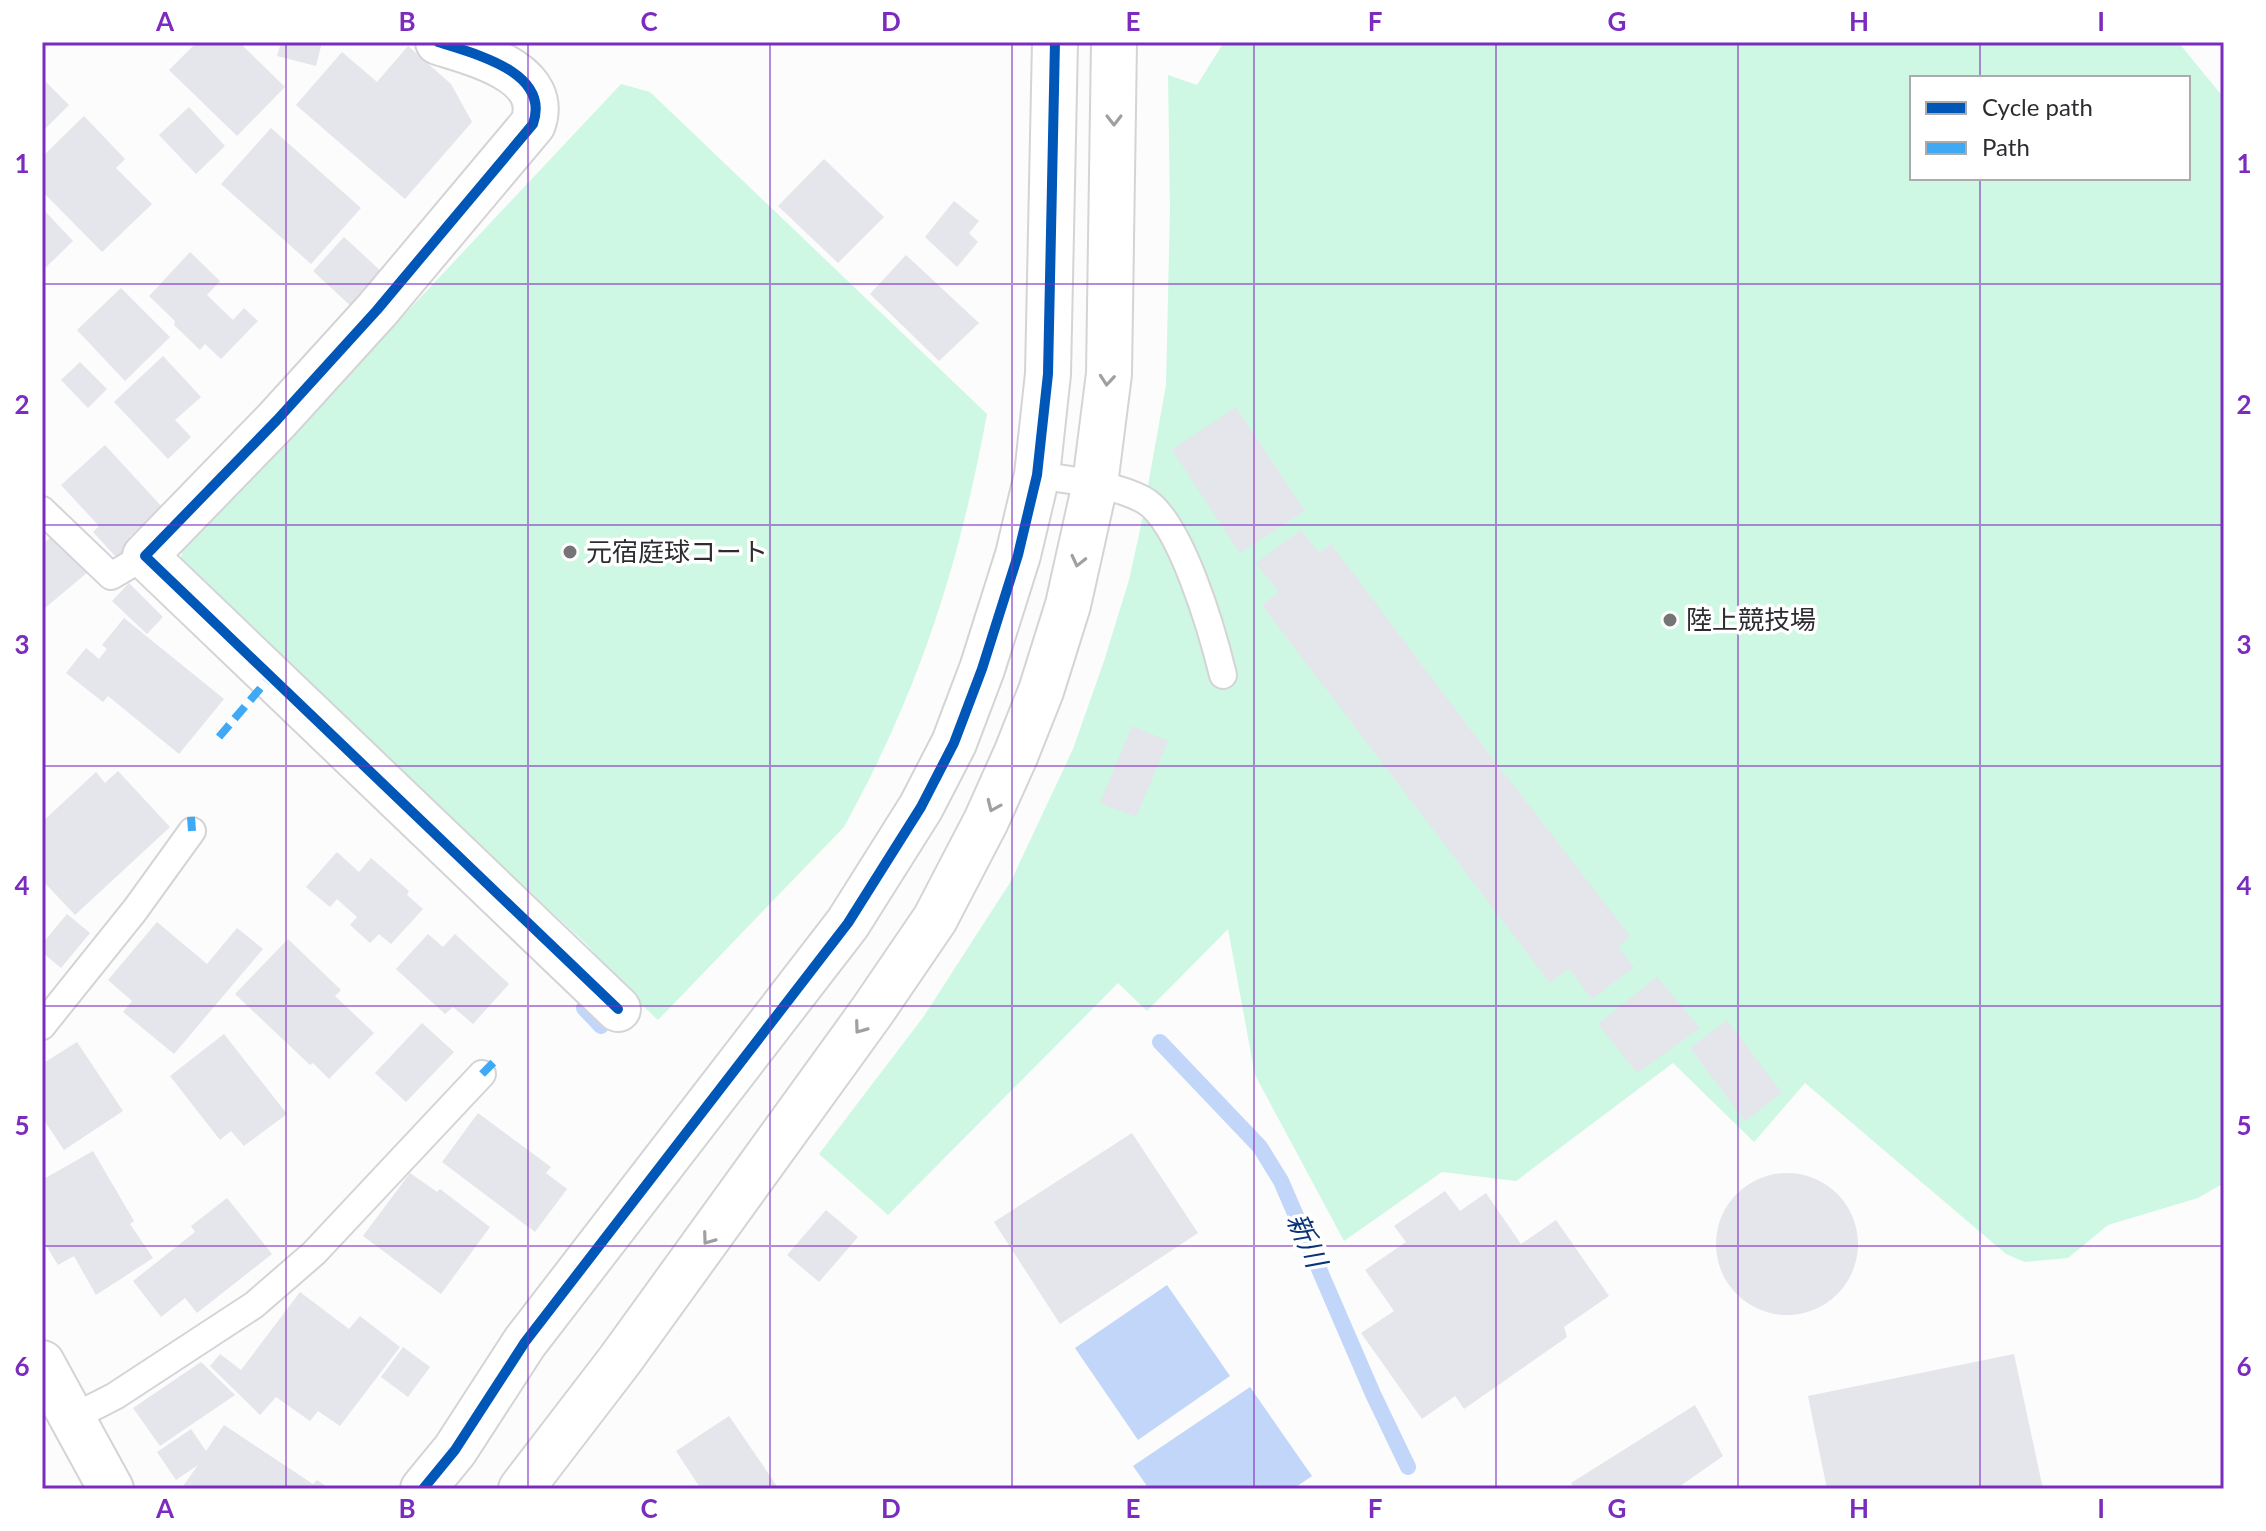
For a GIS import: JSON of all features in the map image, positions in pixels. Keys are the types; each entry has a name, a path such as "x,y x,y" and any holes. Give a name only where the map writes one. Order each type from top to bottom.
{"street":[{"path":"438,42 516,73 535,98 537,111 533,124 377,310 277,420 145,556 618,1009"},
{"path":"423,1489 455,1450 525,1342 848,923 921,807 954,743 982,669 1018,555 1037,475 1048,374 1055,42"},
{"path":"521,1489 629,1348 935,919 986,821 1041,691 1068,605 1095,484 1109,374 1114,42"},
{"path":"396,1489 434,1438 525,1342"},
{"path":"42,1363 111,1489"}],"lane":[{"path":"1037,475 1095,484 1146,502 1164,518 1178,542 1217,648 1223,675"},
{"path":"42,510 111,576 145,556"},
{"path":"42,1026 135,910 192,831"},
{"path":"72,1418 115,1396 254,1305 314,1253 482,1074"}],"green space":[{"name":"陸上競技場","path":"1224,42 2178,42 2224,98 2224,1183 2198,1198 2108,1225 2068,1258 2025,1262 2006,1254 1805,1083 1754,1142 1673,1063 1516,1181 1442,1172 1344,1241 1255,1075 1228,929 1147,1011 1118,983 888,1215 819,1154 924,1016 1011,881 1073,749 1104,661 1129,580 1166,385 1170,208 1168,75 1197,85"},
{"name":"元宿庭球コート","path":"621,84 650,92 987,414 963,524 933,626 894,726 844,827 658,1020 596,961 599,958 584,942 182,570 181,562 184,549"}],"water":[{"path":"1167,1285 1230,1376 1138,1440 1075,1348"},
{"path":"1250,1387 1312,1476 1293,1489 1149,1489 1133,1466"}],"building":[{"path":"197,42 239,42 285,87 237,136 169,70"},
{"path":"281,42 322,42 316,66 277,56"},
{"path":"408,46 451,84 472,122 405,199 296,105 342,52 377,82"},
{"path":"42,78 69,105 42,132"},
{"path":"189,107 225,146 196,174 159,135"},
{"path":"84,116 125,159 116,168 152,204 102,252 42,191 42,157"},
{"path":"271,128 361,208 311,264 221,184"},
{"path":"824,159 884,217 838,263 778,206"},
{"path":"954,201 979,221 969,233 978,242 957,267 925,237"},
{"path":"42,208 73,241 42,271"},
{"path":"344,237 385,275 354,309 313,271"},
{"path":"190,252 220,281 207,295 233,320 244,308 258,321 221,359 205,344 200,350 149,296"},
{"path":"906,255 979,323 939,361 870,294"},
{"path":"121,288 170,337 125,381 77,330"},
{"path":"163,356 201,397 175,420 191,437 168,459 114,402"},
{"path":"80,362 107,389 88,408 61,380"},
{"path":"1236,407 1305,511 1240,553 1172,450"},
{"path":"105,445 162,507 129,537 133,542 116,557 93,532 99,526 61,485"},
{"path":"1301,530 1319,553 1331,544 1630,936 1618,947 1634,967 1592,999 1569,969 1550,983 1262,605 1279,592 1256,563"},
{"path":"54,534 88,572 45,608 42,604 42,545"},
{"path":"129,583 163,617 147,634 112,601"},
{"path":"124,618 224,699 179,754 108,696 103,702 66,673 86,648 99,659 107,649 102,645"},
{"path":"1132,726 1168,741 1136,817 1100,803"},
{"path":"118,771 170,827 75,915 42,880 42,822 96,772 105,783"},
{"path":"337,852 359,872 371,858 409,891 407,895 423,909 391,944 379,934 370,943 350,925 357,917 337,899 330,907 306,887"},
{"path":"67,914 90,933 61,968 42,952 42,944"},
{"path":"157,922 207,964 237,928 263,949 174,1054 123,1012 132,1001 108,980"},
{"path":"428,934 443,947 455,934 509,984 473,1024 453,1007 445,1014 396,969"},
{"path":"288,939 341,990 335,996 374,1033 329,1079 235,994"},
{"path":"1657,977 1700,1028 1637,1073 1598,1024"},
{"path":"1727,1020 1782,1093 1745,1121 1690,1048"},
{"path":"422,1023 454,1052 406,1102 375,1073"},
{"path":"224,1034 287,1114 244,1146 231,1131 220,1140 170,1076"},
{"path":"77,1042 123,1111 64,1150 42,1117 42,1064"},
{"path":"478,1113 551,1167 546,1173 567,1189 535,1232 442,1162"},
{"path":"1132,1133 1198,1233 1060,1324 994,1222"},
{"path":"93,1151 134,1221 130,1224 153,1258 96,1295 74,1256 58,1265 42,1239 42,1180"},
{"path":"410,1173 437,1192 440,1189 490,1227 441,1294 363,1236"},
{"path":"1787,1173 1814,1178 1838,1193 1853,1217 1858,1244 1853,1271 1838,1295 1814,1310 1787,1315 1760,1310 1736,1295 1721,1271 1716,1244 1721,1217 1736,1193 1760,1178"},
{"path":"1445,1191 1460,1211 1486,1193 1521,1244 1556,1220 1609,1296 1564,1327 1567,1337 1464,1409 1455,1396 1422,1419 1361,1333 1394,1311 1365,1270 1406,1242 1394,1226"},
{"path":"227,1198 272,1254 197,1313 185,1298 161,1317 133,1281 195,1232 191,1226"},
{"path":"826,1210 858,1237 819,1282 787,1255"},
{"path":"300,1292 349,1329 360,1316 400,1347 340,1426 318,1411 310,1421 276,1397 260,1415 210,1366 220,1354 241,1370"},
{"path":"403,1347 430,1367 408,1397 381,1377"},
{"path":"2014,1354 2043,1489 1827,1489 1808,1396"},
{"path":"201,1362 235,1395 160,1446 133,1408"},
{"path":"1695,1405 1723,1456 1676,1489 1574,1489 1571,1483"},
{"path":"729,1416 779,1489 701,1489 676,1451"},
{"path":"224,1425 313,1484 317,1480 330,1489 181,1489 198,1465 176,1480 157,1452 191,1429 206,1451"}],"waterway":[{"name":"新川","path":"584,1008 601,1026"},
{"name":"新川","path":"1160,1042 1260,1147 1281,1181 1408,1467"}],"marked path":[{"path":"219,737 270,677"},
{"path":"191,817 192,831"},
{"path":"482,1074 494,1062"}],"cycle path":[{"path":"438,42 489,60 521,78 531,91 536,106 533,124 377,310 277,420 145,556 618,1009"},
{"path":"423,1489 455,1450 525,1342 848,923 921,807 954,743 982,669 1018,555 1037,475 1048,374 1055,42"}],"place":[{"name":"元宿庭球コート","path":"570,552"},
{"name":"陸上競技場","path":"1670,620"}]}
